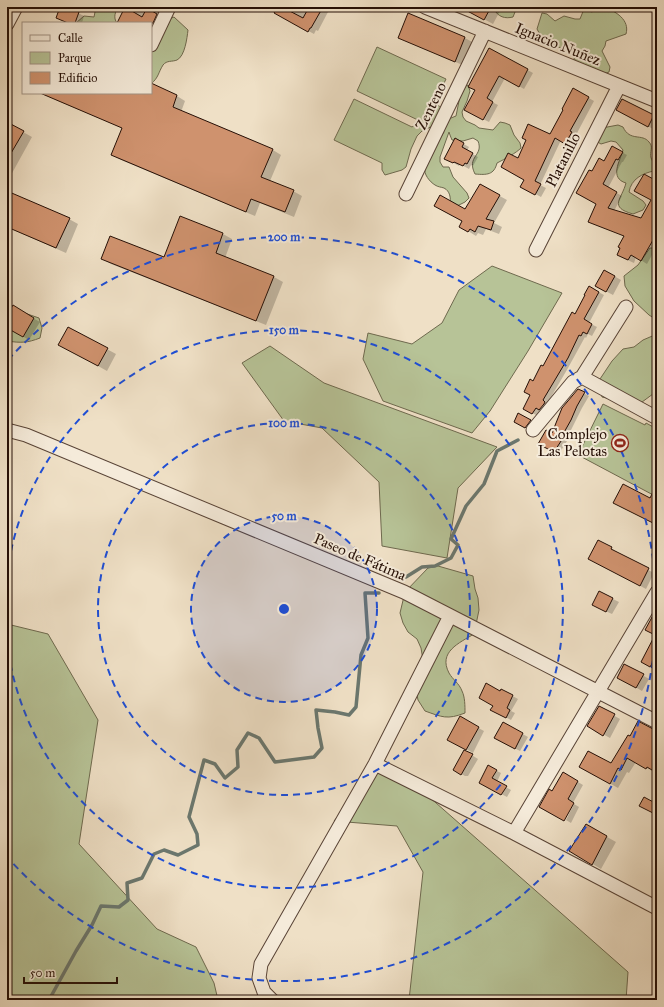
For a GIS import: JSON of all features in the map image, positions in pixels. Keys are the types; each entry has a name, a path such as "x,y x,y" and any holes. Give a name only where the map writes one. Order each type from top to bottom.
{"street":[{"path":"7,23 16,7"},
{"path":"152,43 169,7"},
{"name":"Ignacio Nuñez","path":"425,7 657,101"},
{"name":"Zenteno","path":"406,194 485,31"},
{"name":"Platanillo","path":"536,250 619,86"},
{"path":"533,430 574,382 582,377 626,307"},
{"path":"582,377 657,418"},
{"name":"Paseo de Fátima","path":"7,430 26,435 404,592 657,722"},
{"path":"514,833 657,592"},
{"path":"272,1000 264,992 259,978 261,964 375,764 450,616"},
{"path":"375,764 514,833 657,908"}],"green space":[{"path":"90,7 119,7 116,10 115,15 116,22 77,22 84,16 94,17 95,12"},
{"path":"494,7 515,7 515,12 513,17 507,18 500,16"},
{"path":"587,7 601,7 608,9 621,17 626,24 626,34 606,41 602,51 610,67 609,72 604,74 581,70 572,56 544,39 537,29 542,13 547,14 555,21 564,16 580,19 584,9"},
{"path":"174,17 188,30 184,51 180,58 165,63 152,83 152,33 161,22"},
{"path":"377,47 446,79 434,104 441,108 451,118 456,116 463,87 468,85 470,91 462,112 466,121 479,128 493,130 500,122 510,125 514,135 520,143 521,148 497,163 492,172 486,174 475,174 473,168 474,160 479,150 478,141 473,138 463,141 452,140 449,132 440,157 440,162 443,167 449,167 453,177 467,193 469,198 465,202 455,207 450,204 448,191 433,184 427,178 425,167 428,158 444,132 441,126 437,124 422,131 417,136 411,149 406,167 402,170 385,175 382,170 382,163 334,140 354,99 412,127 420,121 357,91"},
{"path":"618,125 623,127 626,132 632,136 646,139 649,142 651,146 651,158 656,166 654,171 638,177 630,187 629,192 643,201 646,205 643,210 633,214 625,211 619,205 626,183 621,181 617,173 618,164 623,150 616,142 611,141 601,144 596,141 602,128"},
{"path":"650,248 657,248 657,320 649,315 634,301 625,286 624,276 638,265"},
{"path":"492,266 562,293 490,411 472,433 383,401 363,359 368,333 412,344 442,323 459,290"},
{"path":"7,307 39,318 42,328 40,338 24,342 7,341"},
{"path":"657,334 657,391 638,405 602,397 598,382 612,361 623,349 634,347 643,340"},
{"path":"270,346 324,383 497,447 458,488 447,558 382,546 379,482 322,428 284,421 242,363"},
{"name":"Complejo Las Pelotas","path":"603,404 645,425 646,423 657,429 657,497 578,455"},
{"path":"438,566 473,576 479,610 474,634 452,649 446,659 446,666 449,673 461,688 465,705 465,713 449,717 440,716 425,711 418,700 414,679 423,660 421,648 417,639 408,632 400,613 405,592 428,568"},
{"path":"7,624 48,634 98,720 79,844 157,929 196,947 214,983 218,1000 7,1000"},
{"path":"378,769 427,795 628,972 626,1000 409,1000 423,872 397,826 334,821"}],"building":[{"path":"60,7 66,7 79,12 75,22 66,22 56,18"},
{"path":"125,7 142,17 147,8 157,14 153,23 118,22"},
{"path":"278,7 282,7 303,18 309,7 323,7 308,32 274,13"},
{"path":"460,7 491,7 484,20"},
{"path":"408,13 465,37 455,62 398,38"},
{"path":"489,48 528,69 519,87 499,76 487,98 493,102 483,120 464,110 475,90 468,87"},
{"path":"152,83 177,95 173,107 273,149 261,177 294,190 285,212 251,199 246,212 111,155 122,128 42,94 152,94"},
{"path":"573,88 589,97 570,131 572,132 565,144 555,138 535,181 541,184 535,195 520,187 524,180 501,167 508,153 518,158 526,140 522,138 528,124 550,134"},
{"path":"622,99 654,115 648,127 616,110"},
{"path":"7,122 24,131 7,160"},
{"path":"455,138 464,143 462,147 473,153 467,164 465,163 463,166 444,159"},
{"path":"612,146 623,152 618,160 616,159 603,184 617,192 608,208 641,218 651,200 634,191 644,174 657,181 657,233 641,261 631,255 628,260 617,255 620,248 618,247 624,236 588,222 596,204 576,193 589,170 592,171 599,158 604,161"},
{"path":"480,184 500,195 486,219 494,221 491,230 478,226 475,232 470,229 468,232 459,227 462,221 434,206 440,195 465,209"},
{"path":"7,191 70,218 56,248 7,227"},
{"path":"180,216 223,233 216,253 274,276 256,321 101,259 110,236 164,257"},
{"path":"604,270 615,276 606,292 595,286"},
{"path":"589,286 599,292 584,319 592,324 587,334 583,332 581,336 579,335 568,358 543,400 545,402 544,404 539,410 536,408 532,414 523,409 530,395 524,392 530,379 533,381 541,365 543,366 572,312 575,314"},
{"path":"13,305 34,318 23,337 7,328 7,315"},
{"path":"68,327 108,348 98,366 58,345"},
{"path":"578,389 585,392 562,436 563,438 554,452 538,444 546,430 552,433 562,408"},
{"path":"518,413 531,420 525,428 514,422"},
{"path":"623,484 650,498 657,484 657,525 613,503"},
{"path":"598,540 612,547 611,549 649,568 640,586 588,559"},
{"path":"599,591 613,598 606,612 592,605"},
{"path":"657,608 657,655 650,667 641,662 655,635 645,630"},
{"path":"624,664 644,674 636,688 617,678"},
{"path":"486,683 500,691 501,689 513,695 507,708 510,710 506,718 490,710 493,706 479,698"},
{"path":"599,706 615,714 603,736 587,726"},
{"path":"460,716 479,727 466,750 447,740"},
{"path":"638,721 657,730 657,773 647,767 646,769 627,758 621,770 618,768 610,784 579,767 588,751 611,763 628,735 630,736"},
{"path":"503,722 523,733 515,749 494,738"},
{"path":"464,750 473,754 461,775 453,770"},
{"path":"488,765 497,770 492,778 507,786 501,795 479,783"},
{"path":"563,772 578,781 568,799 574,803 564,821 539,807 549,789 552,791"},
{"path":"644,797 657,804 657,815 639,806"},
{"path":"586,824 607,836 592,865 569,851"}],"waterway":[{"path":"406,577 422,567 435,566 451,558 458,545 451,539 466,506 484,484 497,451 518,440"},
{"path":"49,1000 92,925 101,906 119,907 128,900 127,883 142,878 154,854 164,850 178,855 198,845 197,834 189,817 204,760 215,764 225,778 238,767 237,750 248,733 259,738 275,762 314,757 322,748 316,710 349,715 356,707 361,655 368,638 365,593 379,593"}],"place":[{"name":"Complejo Las Pelotas","path":"620,443"}]}
